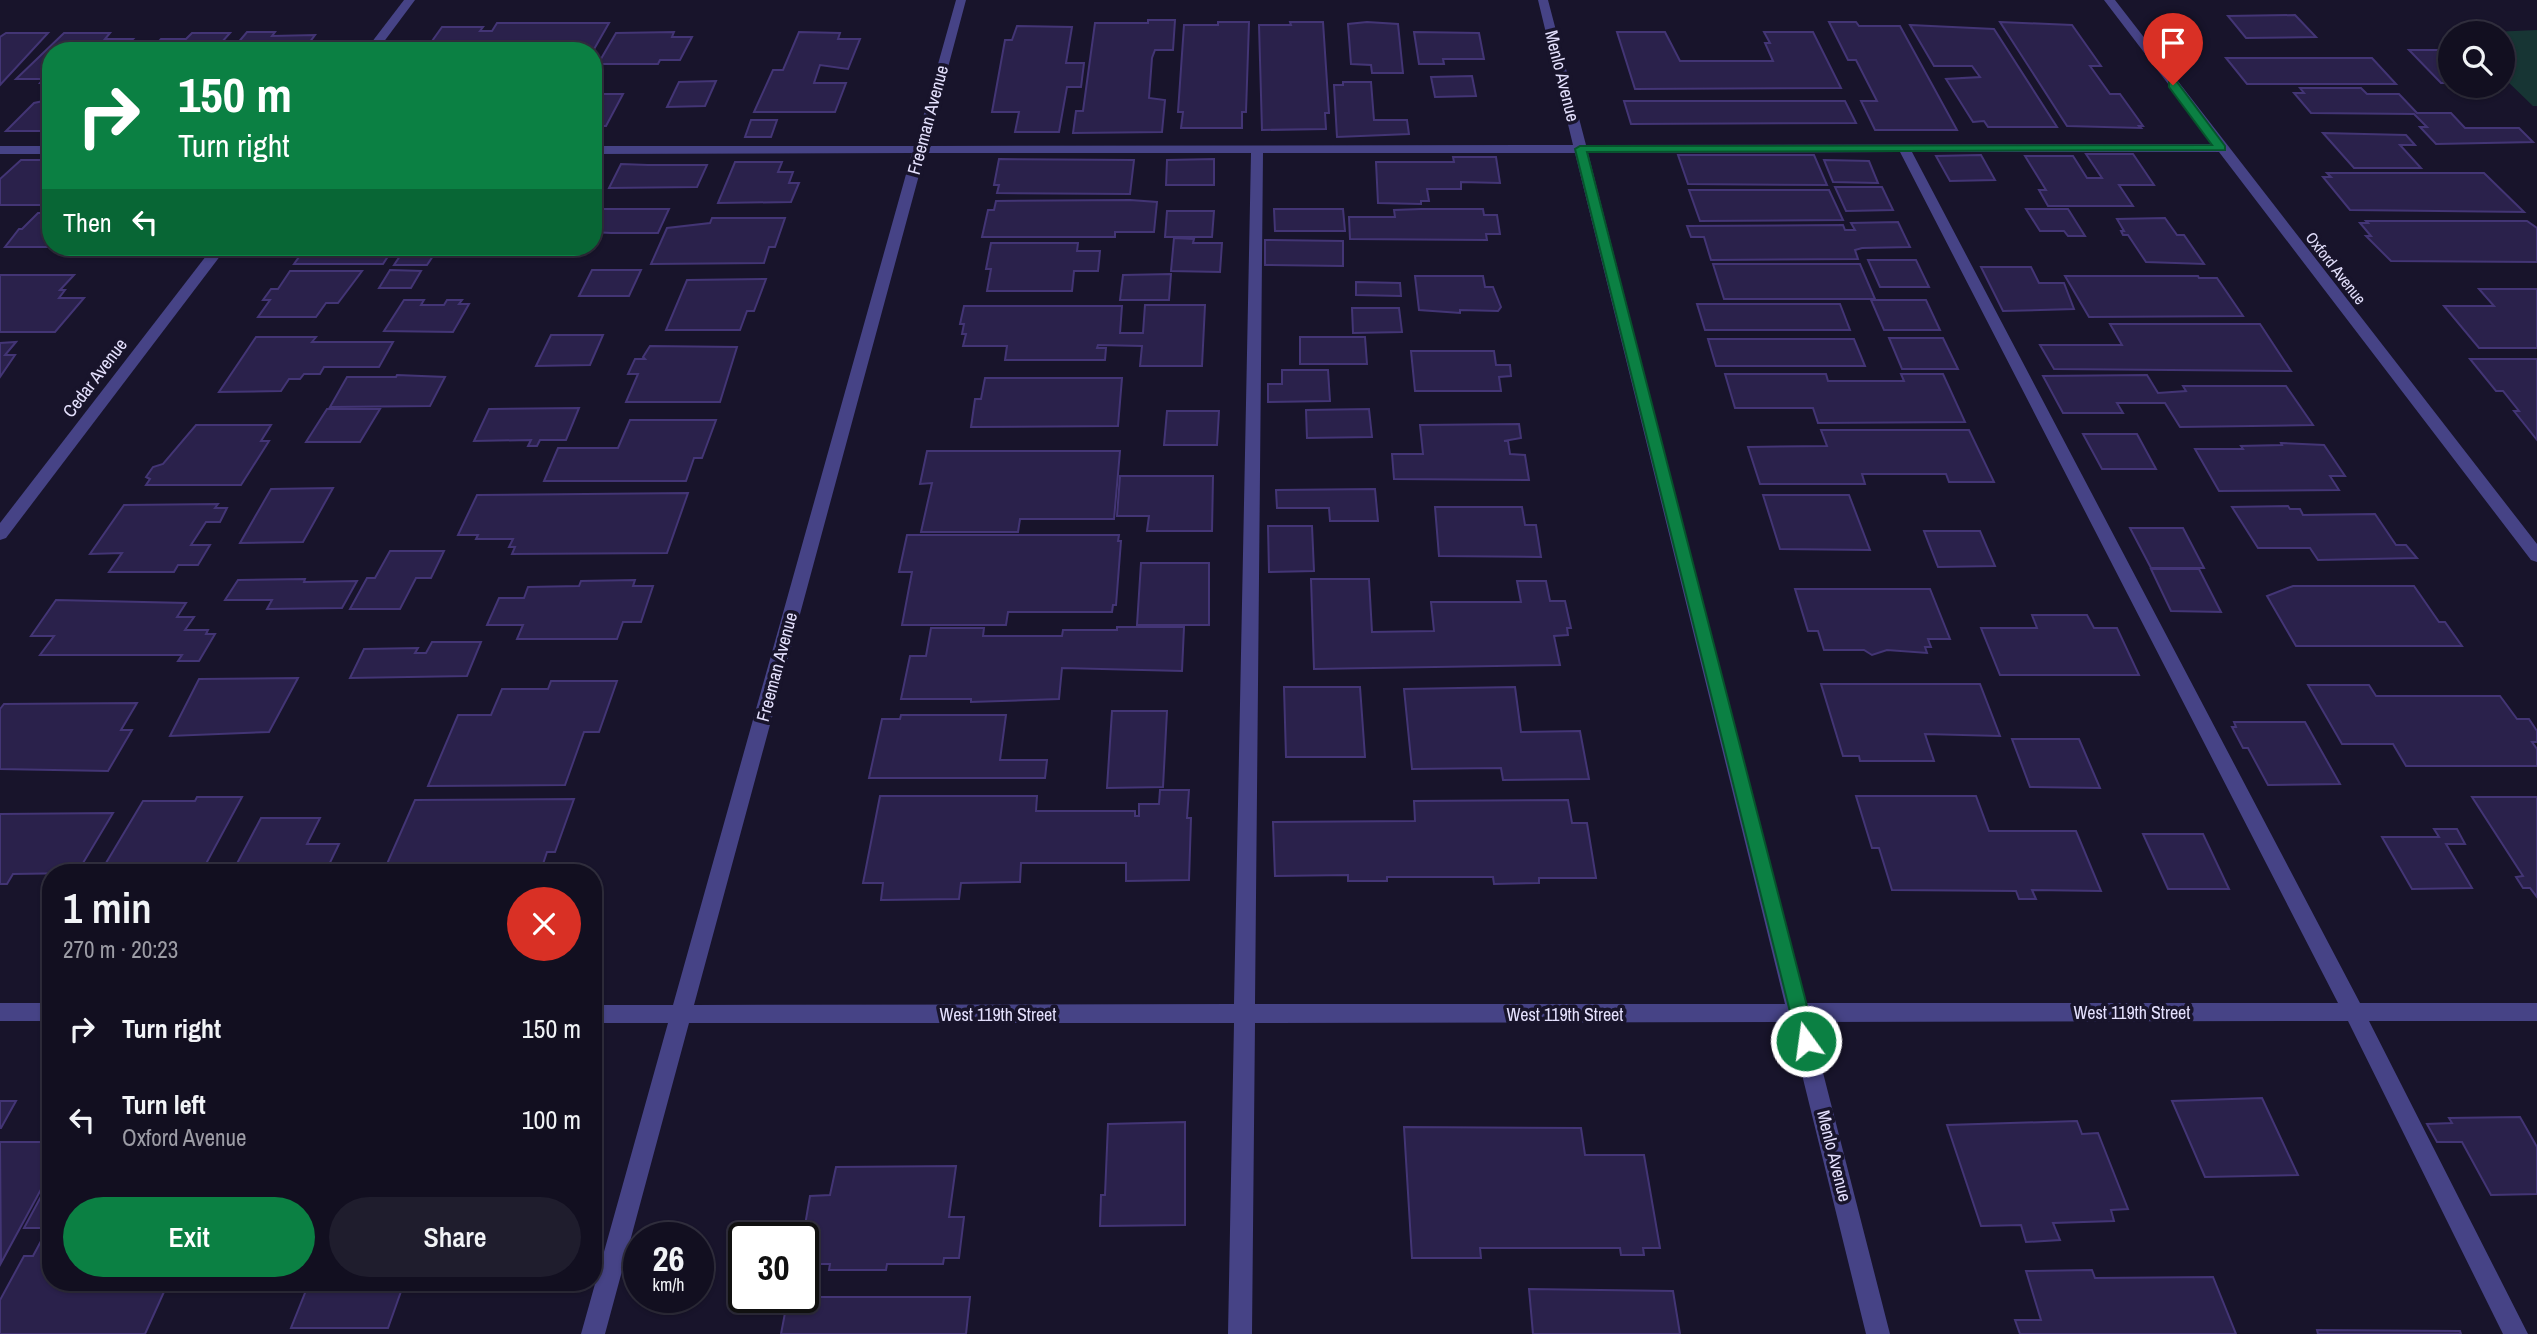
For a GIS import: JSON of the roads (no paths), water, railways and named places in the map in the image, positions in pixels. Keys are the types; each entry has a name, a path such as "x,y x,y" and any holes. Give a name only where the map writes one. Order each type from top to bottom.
{"street":[{"path":"377,42 410,0"},
{"name":"Freeman Avenue","path":"593,1334 961,0"},
{"name":"Menlo Avenue","path":"1542,0 1800,1015 1878,1334"},
{"name":"Oxford Avenue","path":"2109,0 2537,556"},
{"path":"1903,148 2354,1013 2516,1334"},
{"path":"602,150 2221,148"},
{"path":"1240,1334 1242,1015 1257,149"},
{"path":"0,150 42,150"},
{"name":"Cedar Avenue","path":"0,534 213,256"},
{"path":"0,1012 42,1012"},
{"name":"West 119th Street","path":"602,1014 1800,1015 2537,1012"}]}
